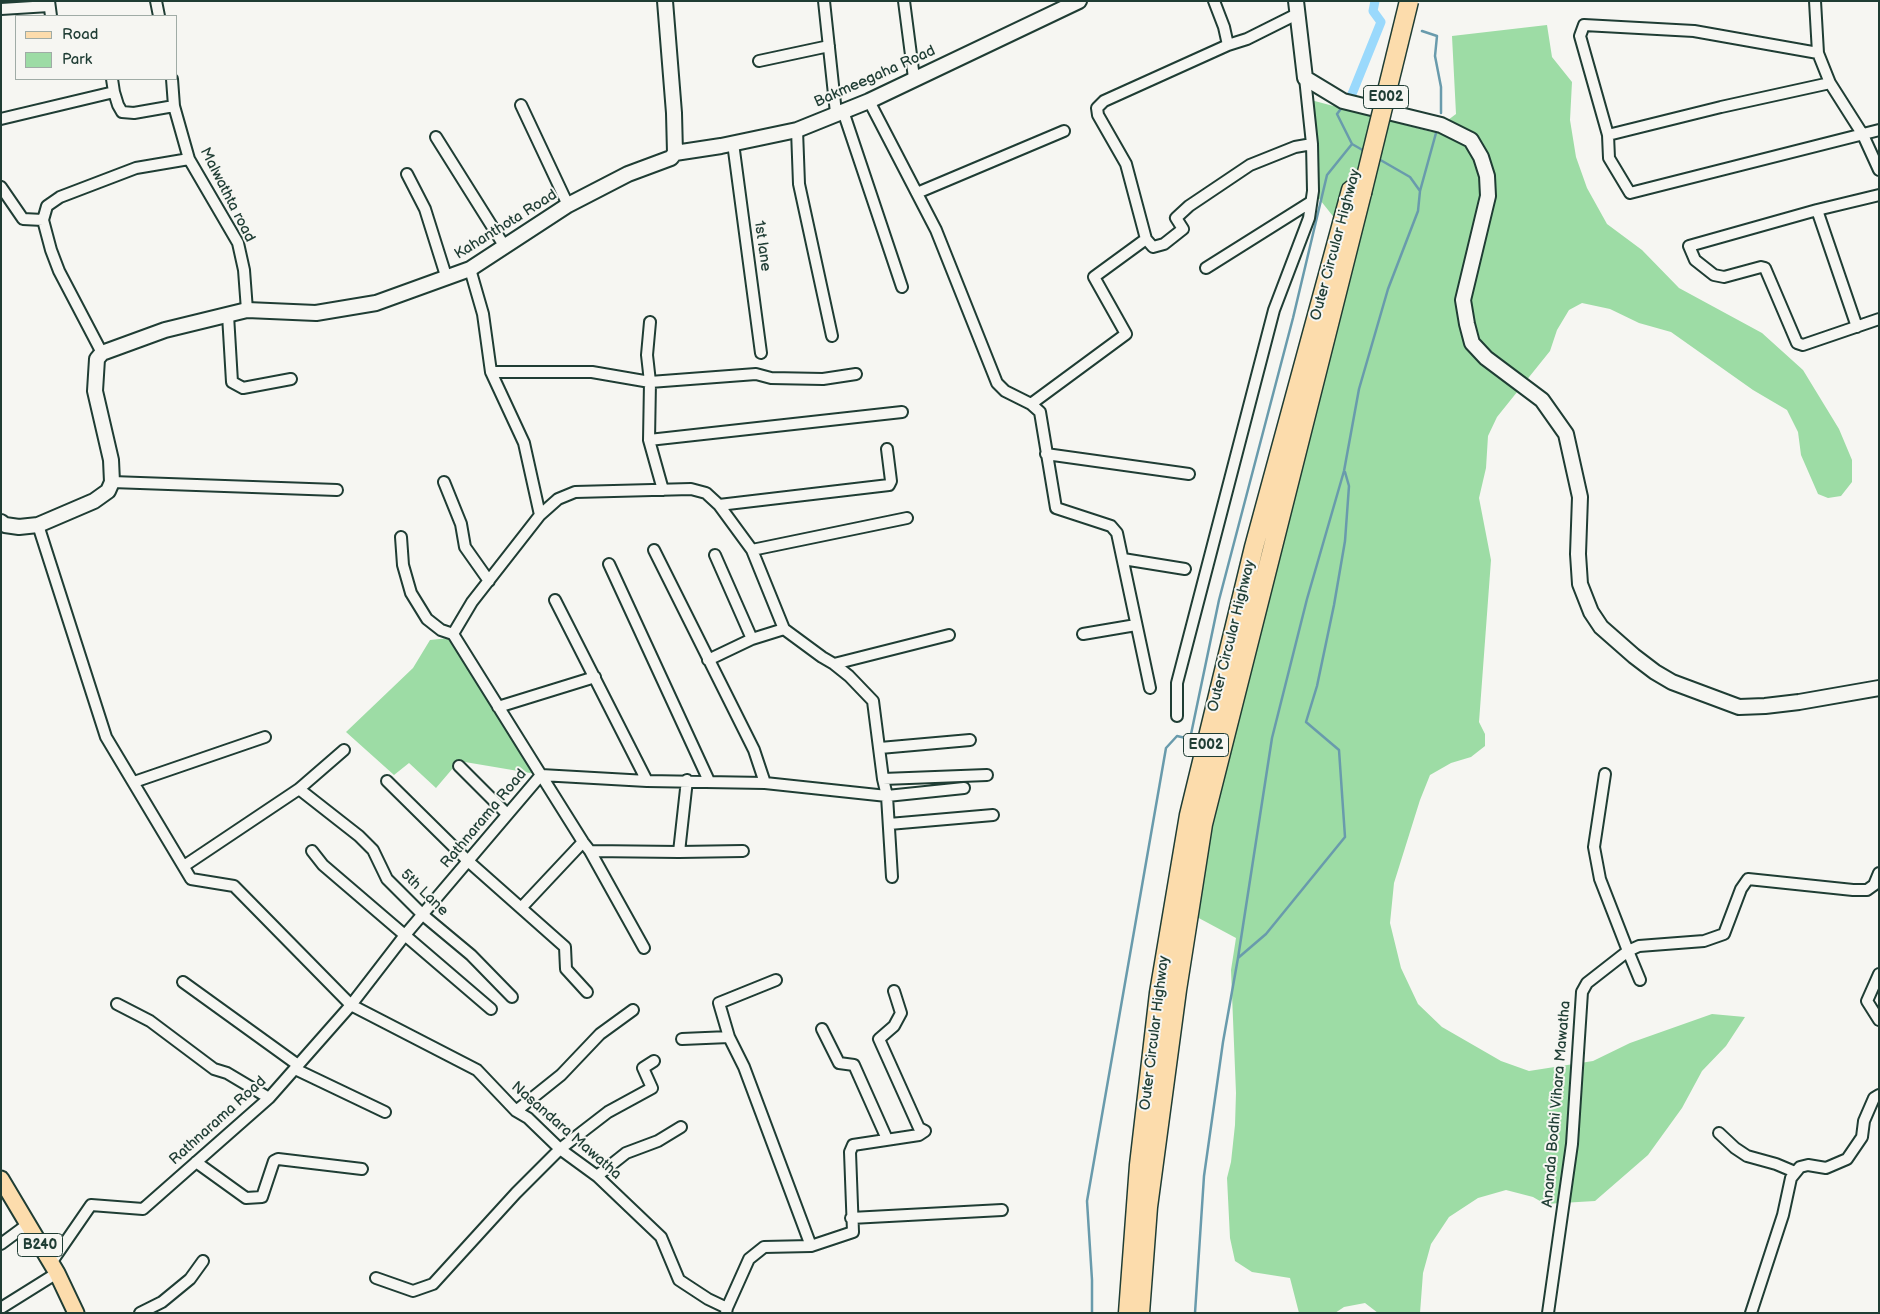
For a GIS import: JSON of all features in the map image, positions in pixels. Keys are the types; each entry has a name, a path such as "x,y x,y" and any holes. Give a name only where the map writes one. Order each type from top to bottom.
{"highway":[{"name":"Outer Circular Highway","path":"1140,1313 1148,1207 1176,990 1203,824 1357,192 1397,1"},
{"name":"Outer Circular Highway","path":"1128,1313 1139,1165 1159,993 1189,815 1254,547 1357,192 1409,1"},
{"path":"1120,1313 1133,1240"}],"main road":[{"name":"B240","path":"1,1179 54,1268 76,1313"}],"street":[{"path":"156,1 159,15"},
{"path":"665,1 674,113 675,152"},
{"path":"814,1 824,3 840,112 902,287"},
{"path":"904,1 914,78"},
{"name":"Bakmeegaha Road","path":"675,152 797,130 869,101 1079,1"},
{"path":"1214,1 1224,27 1228,45"},
{"path":"1815,1 1818,53 1830,83 1863,136 1879,170"},
{"path":"1,9 50,8"},
{"path":"1176,716 1176,683 1266,339 1274,310 1309,218 1312,144 1296,8 1247,39 1228,45 1104,101 1097,108 1098,115 1126,164 1146,239 1154,247 1164,244 1183,229 1176,218 1189,206 1250,165 1295,147 1312,144"},
{"path":"1818,53 1694,30 1584,25 1580,36 1608,135 1609,158 1630,193 1863,136 1879,130"},
{"path":"759,61 829,46"},
{"path":"1305,78 1343,100 1441,125 1471,140 1481,157 1487,176 1488,196 1464,300 1467,324 1472,343 1486,358 1542,400 1566,434 1580,498 1578,554 1580,584 1590,612 1601,627 1634,656 1672,682 1739,707 1799,702 1879,688"},
{"path":"112,80 114,92 122,112 134,113 174,106"},
{"name":"Malwathta road","path":"172,80 174,106 189,159 238,243 244,270 248,310"},
{"path":"1608,135 1830,83"},
{"path":"1,119 114,92"},
{"path":"869,101 936,230 997,383 1005,391 1031,404 1040,412 1056,508 1111,526 1117,533 1150,688"},
{"path":"521,105 568,205"},
{"path":"797,130 799,184 832,336"},
{"path":"917,193 1064,131"},
{"path":"436,137 505,247"},
{"name":"1st lane","path":"733,143 760,353"},
{"name":"Kahanthota Road","path":"102,353 164,330 248,310 316,313 376,303 447,279 470,269 568,205 628,174 671,158 675,152"},
{"path":"1,522 4,525 19,527 38,525 94,501 108,491 112,482 111,460 95,391 97,359 102,353 59,270 51,250 43,220 47,206 60,197 136,168 189,159"},
{"path":"407,174 425,209 447,279"},
{"path":"1,187 23,219 43,220"},
{"path":"1879,195 1817,210 1689,246 1695,260 1714,275 1724,277 1761,267 1765,268 1797,344 1804,345 1879,320"},
{"path":"1206,268 1311,202"},
{"path":"1817,210 1857,327"},
{"path":"1031,404 1126,334 1094,277 1146,239"},
{"path":"470,269 483,314 492,372 524,443 540,515"},
{"path":"228,315 232,382 243,388 291,380"},
{"path":"650,322 647,355 650,382 649,440 663,490"},
{"path":"492,372 592,372 650,382 756,374 771,378 823,379 856,374"},
{"path":"649,440 902,412"},
{"path":"719,505 889,485 886,449"},
{"path":"1046,454 1189,474"},
{"path":"112,482 337,490"},
{"path":"444,482 460,524 465,547 489,581"},
{"path":"401,537 403,565 410,593 427,619 441,630 453,634 472,602 540,515 558,499 575,492 691,489 706,493 719,505 752,550 784,628 849,676 873,701 887,796 892,878"},
{"path":"752,550 907,518"},
{"path":"38,525 106,736 184,866 299,789 344,750"},
{"path":"654,550 754,750 765,782"},
{"path":"715,555 752,639"},
{"path":"1123,559 1185,569"},
{"path":"609,564 709,781"},
{"path":"555,600 648,781"},
{"path":"1083,634 1136,624"},
{"path":"708,660 752,639 784,628"},
{"name":"Rathnarama Road","path":"54,1268 91,1205 143,1209 269,1098 351,1005 405,935 542,775 453,634"},
{"path":"834,664 949,635"},
{"path":"498,707 594,677"},
{"path":"134,782 264,736"},
{"path":"880,748 970,740"},
{"path":"459,766 508,814"},
{"path":"1605,774 1594,847 1600,879 1640,980"},
{"path":"542,775 648,781 765,782 887,796 964,788"},
{"path":"542,775 590,851 644,948"},
{"path":"883,779 987,775"},
{"path":"679,852 687,780"},
{"path":"388,781 468,861 565,947 566,969 587,992"},
{"name":"5th Lane","path":"299,789 359,836 373,850 387,878 423,915 471,955 512,997"},
{"path":"889,824 993,815"},
{"path":"520,908 583,842"},
{"path":"312,851 324,865 491,1009"},
{"path":"590,851 744,851"},
{"name":"Nasandara Mawatha","path":"184,866 191,879 234,886 351,1005 477,1070 516,1111 528,1118 560,1149 597,1176 662,1237 679,1280 727,1310"},
{"path":"1628,951 1639,946 1704,941 1724,934 1741,889 1748,879 1867,890 1874,884 1879,873"},
{"name":"Ananda Bodhi Vihara Mawatha","path":"1548,1313 1572,1144 1582,992 1586,983 1628,951"},
{"path":"1879,974 1867,1001 1879,1020"},
{"path":"776,980 719,1003 729,1037 744,1067 811,1246"},
{"path":"184,982 296,1067 385,1112"},
{"path":"727,1310 749,1260 764,1247 811,1246 853,1232 850,1152 853,1144 919,1135 924,1131 919,1128 879,1039 894,1026 901,1013 894,991"},
{"path":"117,1004 150,1021 214,1069 227,1073 269,1098"},
{"path":"516,1111 561,1075 600,1034 633,1010"},
{"path":"822,1029 839,1063 854,1065 887,1139"},
{"path":"682,1039 729,1037"},
{"path":"376,1278 413,1291 433,1284 516,1193 560,1149 608,1112 652,1088 643,1068 654,1061"},
{"path":"1752,1313 1783,1215 1791,1178 1798,1170 1808,1165 1826,1168 1847,1159 1862,1137 1864,1121 1874,1098 1879,1095"},
{"path":"597,1176 626,1153 658,1141 681,1127"},
{"path":"1719,1133 1747,1156 1798,1170"},
{"path":"196,1162 246,1198 262,1196 274,1161 278,1159 362,1169"},
{"path":"851,1218 1002,1210"},
{"path":"1,1244 28,1224"},
{"path":"140,1313 162,1302 190,1279 203,1261"},
{"path":"1,1308 54,1268"}],"green space":[{"path":"1547,25 1552,57 1572,82 1570,120 1576,157 1587,188 1607,224 1642,250 1679,288 1762,333 1803,370 1839,429 1852,460 1852,482 1841,496 1828,498 1818,494 1801,455 1798,432 1787,410 1753,390 1671,332 1639,323 1610,309 1582,303 1569,310 1557,330 1550,351 1497,417 1488,436 1486,468 1479,498 1491,560 1479,722 1485,734 1485,746 1471,757 1451,763 1430,775 1420,800 1394,883 1390,923 1401,968 1418,1004 1442,1027 1501,1061 1529,1071 1593,1061 1630,1043 1712,1014 1745,1017 1726,1046 1702,1071 1682,1108 1648,1155 1595,1201 1545,1204 1533,1197 1506,1190 1478,1198 1449,1217 1431,1244 1423,1273 1420,1313 1378,1313 1365,1303 1344,1307 1335,1313 1299,1313 1290,1278 1252,1272 1235,1261 1230,1238 1227,1178 1231,1162 1235,1125 1236,1093 1231,970 1236,938 1195,916 1218,793 1355,244 1313,191 1307,99 1432,132 1456,114 1452,36"},
{"path":"449,638 536,774 459,761 436,788 409,763 394,775 346,732 413,668 430,640"}],"waterway":[{"path":"1352,94 1381,22 1373,11 1375,1"},
{"path":"1422,31 1437,36 1435,56 1441,87 1441,113"},
{"path":"1092,1313 1087,1201 1166,748 1177,736 1190,739 1219,600 1293,318 1327,175 1352,144 1337,114 1343,106"},
{"path":"1420,191 1436,133"},
{"path":"1352,144 1366,152"},
{"path":"1195,1313 1204,1176 1223,1042 1272,738 1307,599 1344,471 1359,389 1388,289 1418,211 1420,191 1410,177 1377,158"},
{"path":"1238,958 1266,934 1345,837 1339,750 1306,722 1317,686 1345,541 1349,486 1345,472"}]}
